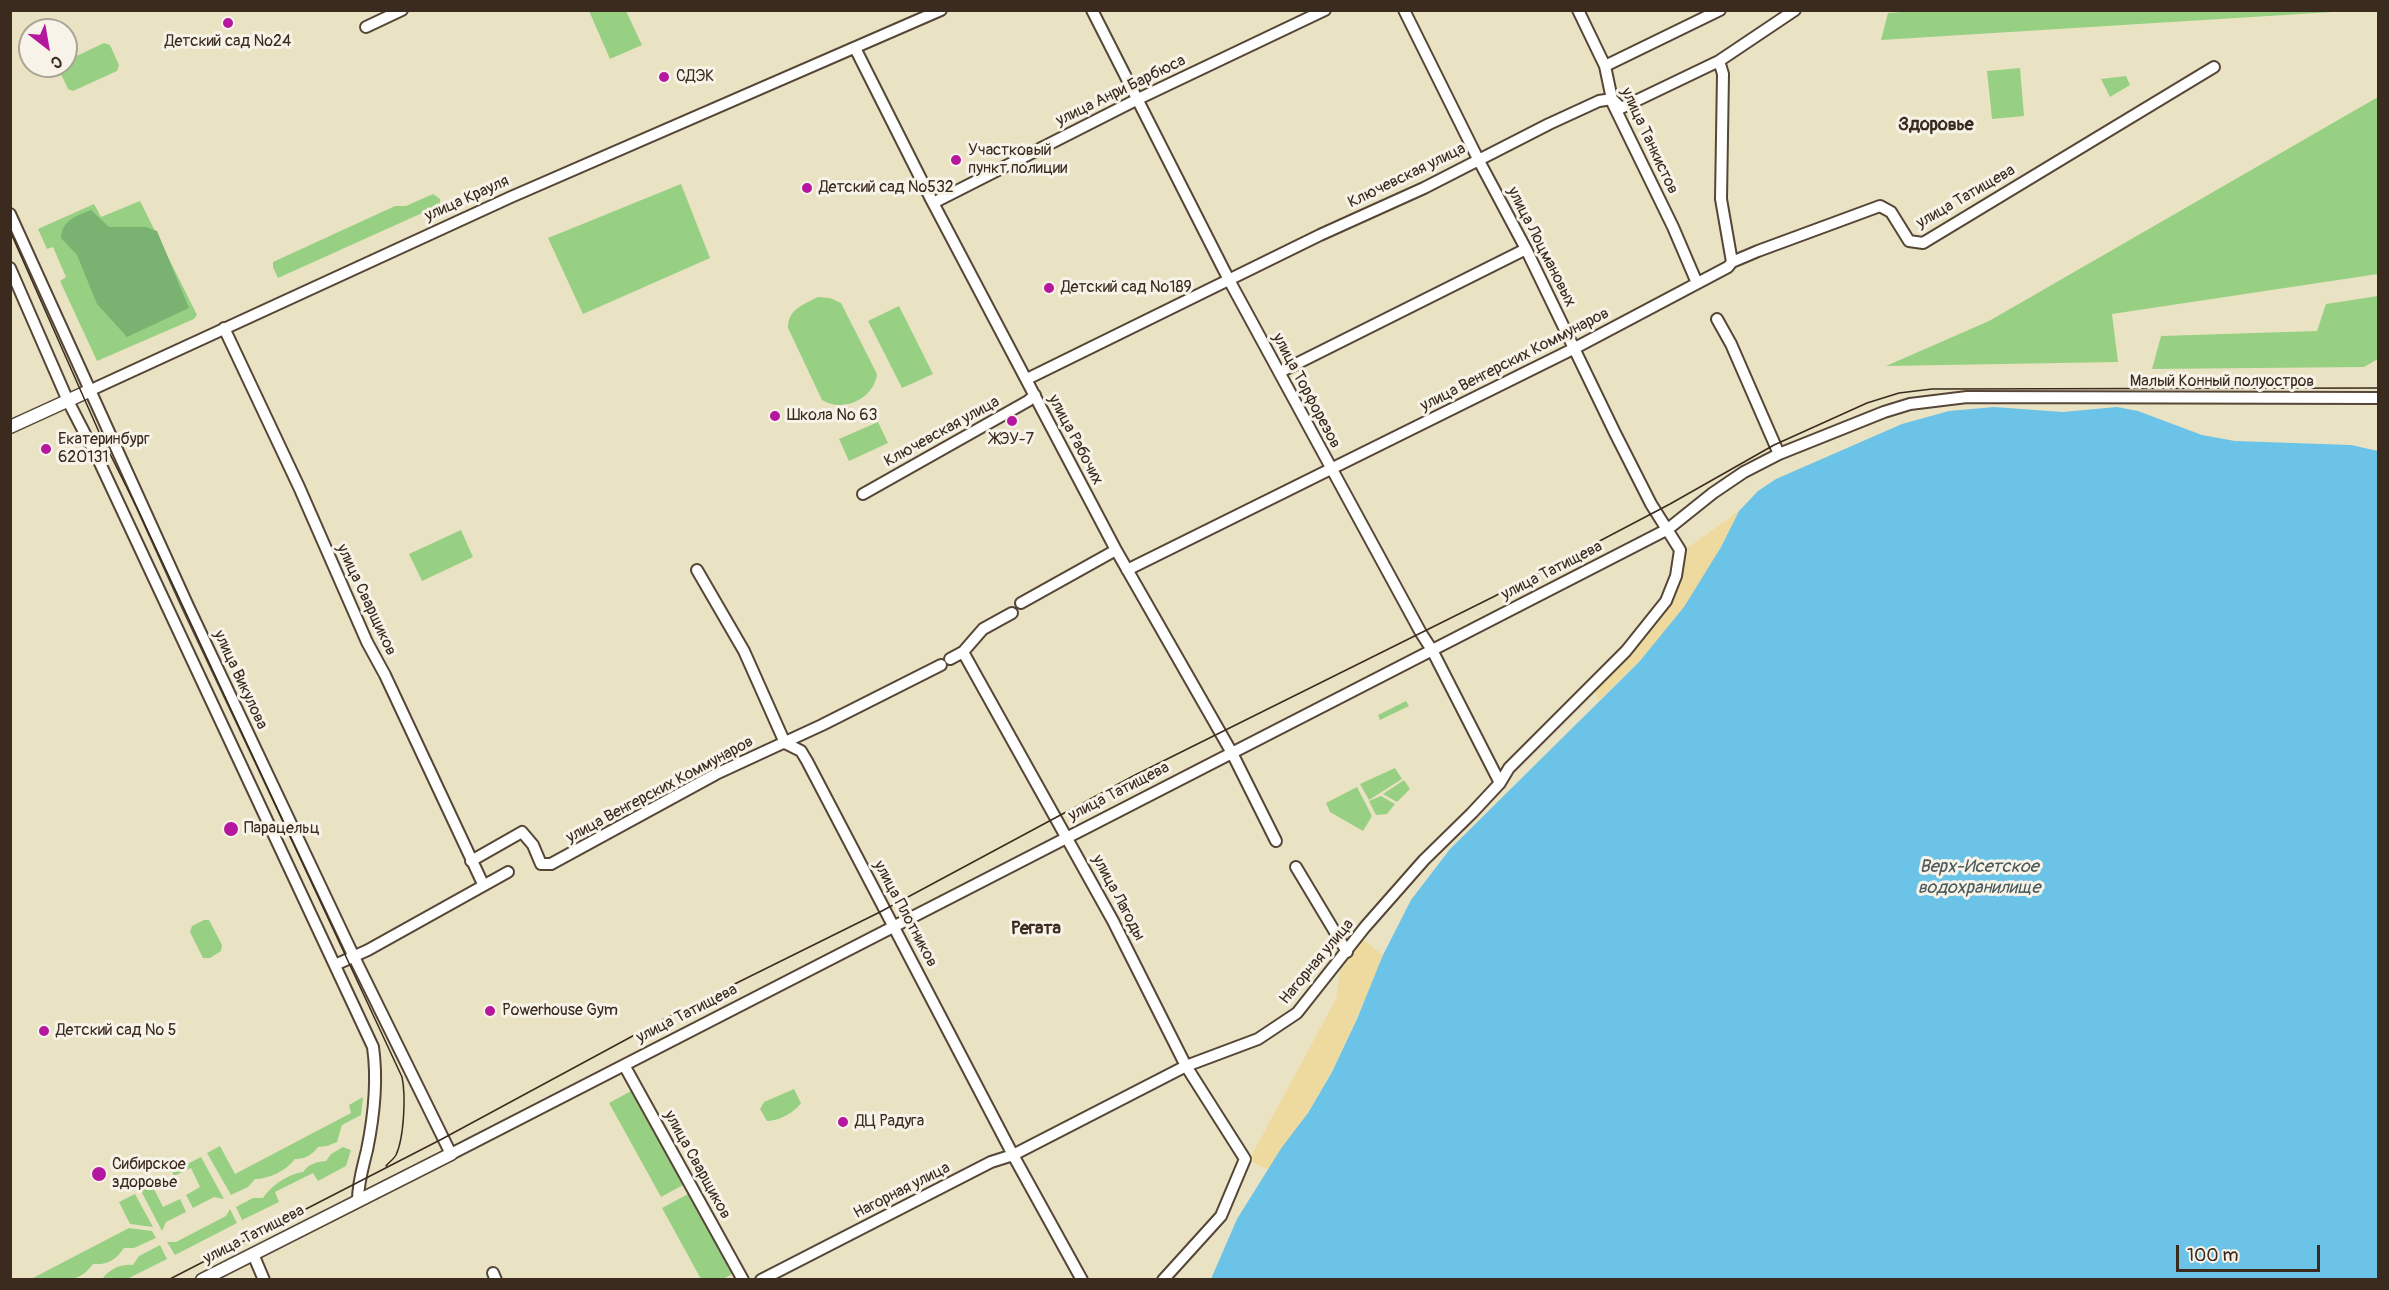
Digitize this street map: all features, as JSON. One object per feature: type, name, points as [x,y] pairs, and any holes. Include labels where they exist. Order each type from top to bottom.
[{"type":"main road","name":"улица Крауля","points":[[10,427],[91,390]]},
{"type":"main road","name":"улица Татищева","points":[[202,1280],[451,1154]]},
{"type":"street","points":[[366,27],[402,10]]},
{"type":"street","name":"улица Крауля","points":[[91,390],[511,197],[941,10]]},
{"type":"street","name":"улица Торфорезов","points":[[1092,10],[1229,280],[1432,650],[1500,783]]},
{"type":"street","name":"улица Анри Барбюса","points":[[933,203],[1138,99],[1325,10]]},
{"type":"street","name":"улица Лоцмановых","points":[[1404,10],[1478,159],[1526,249],[1646,494],[1668,529]]},
{"type":"street","name":"улица Танкистов","points":[[1578,10],[1605,66],[1607,85],[1613,104],[1673,227],[1697,283]]},
{"type":"street","points":[[1605,66],[1719,10]]},
{"type":"street","name":"Ключевская улица","points":[[1027,379],[1328,230],[1424,188],[1478,159],[1599,101],[1612,99],[1621,108],[1719,61],[1795,10]]},
{"type":"street","name":"улица Рабочих","points":[[855,48],[933,203],[1116,550],[1232,753],[1276,841]]},
{"type":"street","points":[[1719,61],[1723,74],[1721,199],[1732,262]]},
{"type":"street","name":"улица Татищева","points":[[1732,262],[1758,250],[1880,206],[1891,212],[1910,241],[1923,243],[2214,67]]},
{"type":"street","name":"улица Викулова","points":[[10,214],[188,606],[354,957],[451,1154]]},
{"type":"street","points":[[1280,372],[1526,249]]},
{"type":"street","name":"улица Венгерских Коммунаров","points":[[1127,570],[1575,348],[1728,267],[1732,262]]},
{"type":"street","name":"улица Викулова","points":[[10,268],[68,400],[104,471],[373,1047],[376,1086],[372,1122],[358,1183],[358,1200]]},
{"type":"street","points":[[1717,319],[1731,344],[1779,454]]},
{"type":"street","name":"улица Сварщиков","points":[[224,327],[299,487],[367,642],[385,675],[483,884]]},
{"type":"street","name":"Ключевская улица","points":[[863,494],[1035,395]]},
{"type":"street","name":"улица Татищева","points":[[451,1154],[1668,529],[1713,493],[1744,472],[1779,454],[1910,404],[1967,397],[2065,397]]},
{"type":"street","name":"Малый Конный полуостров","points":[[2065,397],[2379,398]]},
{"type":"street","name":"Нагорная улица","points":[[762,1280],[991,1162],[1013,1155],[1186,1066],[1258,1039],[1298,1013],[1365,927],[1424,860],[1500,783],[1509,768],[1626,651],[1666,601],[1676,576],[1680,550],[1668,529]]},
{"type":"street","points":[[1021,603],[1116,550]]},
{"type":"street","name":"улица Плотников","points":[[697,570],[744,651],[785,743],[801,751],[895,926],[1013,1155],[1082,1280]]},
{"type":"street","name":"улица Венгерских Коммунаров","points":[[471,861],[522,832],[533,845],[542,864],[551,864],[716,774],[785,743],[945,662],[963,652],[983,629],[1012,613]]},
{"type":"street","name":"улица Лагоды","points":[[963,652],[1068,837],[1132,956],[1186,1066],[1245,1159],[1221,1216],[1163,1280]]},
{"type":"street","points":[[1296,867],[1347,952]]},
{"type":"street","points":[[335,965],[354,957],[508,872]]},
{"type":"street","name":"улица Сварщиков","points":[[624,1065],[743,1280]]},
{"type":"street","points":[[253,1254],[264,1280]]},
{"type":"green space","points":[[1928,10],[2349,11],[1881,40],[1888,13]]},
{"type":"green space","points":[[589,11],[626,11],[642,45],[610,59]]},
{"type":"green space","points":[[104,43],[110,45],[119,65],[117,71],[73,91],[68,89],[63,78],[78,78],[78,55]]},
{"type":"green space","points":[[2020,68],[2024,116],[1992,119],[1987,71]]},
{"type":"green space","points":[[2126,76],[2130,85],[2110,97],[2101,79]]},
{"type":"green space","points":[[2378,97],[2378,274],[2112,314],[2118,362],[1886,366],[1989,321]]},
{"type":"green space","points":[[681,184],[710,258],[583,314],[548,238]]},
{"type":"green space","points":[[433,194],[440,199],[440,205],[278,278],[273,262],[395,206],[406,206]]},
{"type":"green space","points":[[140,201],[197,315],[194,319],[97,361],[60,281],[66,277],[53,247],[47,249],[38,229],[94,204],[101,217]]},
{"type":"green space","points":[[91,210],[109,227],[146,227],[157,231],[189,308],[127,337],[97,304],[77,255],[61,238],[67,223]]},
{"type":"green space","points":[[2378,296],[2378,359],[2364,367],[2152,369],[2161,336],[2317,331],[2326,304]]},
{"type":"green space","points":[[818,297],[830,298],[841,303],[877,374],[875,383],[864,397],[848,404],[830,404],[822,400],[788,328],[794,312]]},
{"type":"green space","points":[[899,306],[933,374],[902,388],[868,321]]},
{"type":"green space","points":[[878,422],[888,443],[849,461],[839,439]]},
{"type":"green space","points":[[461,530],[473,557],[422,581],[409,554]]},
{"type":"green space","points":[[1406,701],[1409,706],[1380,720],[1378,715]]},
{"type":"green space","points":[[1395,768],[1402,779],[1369,800],[1360,784]]},
{"type":"green space","points":[[1404,780],[1410,789],[1397,802],[1383,794]]},
{"type":"green space","points":[[1357,787],[1372,816],[1363,831],[1330,812],[1326,803]]},
{"type":"green space","points":[[1381,796],[1395,804],[1387,814],[1376,815],[1369,801]]},
{"type":"green space","points":[[209,920],[222,945],[221,951],[210,958],[203,958],[190,932],[192,926]]},
{"type":"green space","points":[[794,1089],[801,1103],[791,1113],[767,1121],[760,1109],[764,1102]]},
{"type":"green space","points":[[631,1091],[683,1185],[661,1197],[609,1103]]},
{"type":"green space","points":[[363,1097],[361,1115],[342,1125],[337,1142],[318,1147],[308,1156],[295,1159],[277,1174],[255,1179],[248,1187],[231,1195],[207,1153],[220,1146],[235,1174],[351,1113],[349,1105]]},
{"type":"green space","points":[[343,1147],[351,1150],[346,1166],[318,1181],[313,1173],[275,1192],[279,1202],[242,1220],[236,1207],[253,1198],[263,1198],[280,1181],[303,1172],[313,1164],[326,1161],[331,1154]]},
{"type":"green space","points":[[201,1157],[224,1199],[214,1197],[193,1208],[186,1195],[200,1187],[191,1168],[174,1176],[172,1172]]},
{"type":"green space","points":[[163,1177],[165,1181],[153,1187],[163,1207],[180,1199],[186,1212],[166,1222],[162,1231],[140,1189]]},
{"type":"green space","points":[[135,1194],[153,1227],[130,1224],[119,1202]]},
{"type":"green space","points":[[688,1194],[732,1274],[723,1279],[701,1279],[662,1208]]},
{"type":"green space","points":[[230,1209],[237,1223],[175,1255],[167,1242],[176,1242],[226,1216]]},
{"type":"green space","points":[[129,1228],[152,1231],[156,1238],[134,1248],[124,1248],[111,1261],[93,1264],[87,1271],[73,1279],[31,1279]]},
{"type":"green space","points":[[160,1245],[167,1259],[127,1279],[102,1279],[116,1268],[133,1265],[139,1256]]},
{"type":"sand","points":[[1739,511],[1705,575],[1685,606],[1655,643],[1598,701],[1594,687],[1635,650],[1673,598],[1686,549]]},
{"type":"sand","points":[[1361,938],[1383,955],[1375,975],[1331,1072],[1300,1124],[1268,1170],[1249,1160],[1336,999],[1340,972]]},
{"type":"water","name":"Верх-Исетское водохранилище","points":[[1994,407],[2063,412],[2117,407],[2138,411],[2202,435],[2235,441],[2351,445],[2378,451],[2378,1279],[1211,1279],[1237,1219],[1282,1147],[1308,1113],[1332,1072],[1383,955],[1411,900],[1450,849],[1639,662],[1684,607],[1721,547],[1739,511],[1758,491],[1776,479],[1902,424],[1949,411]]},
{"type":"tram line","points":[[10,231],[99,432],[139,512],[402,1077],[404,1106],[401,1138],[396,1155],[386,1166]]},
{"type":"tram line","points":[[168,1280],[442,1139],[666,1018],[880,912],[1135,775],[1493,597],[1670,504],[1774,445],[1867,403],[1899,393],[1932,389],[2378,388]]},
{"type":"place","name":"Детский сад №24","points":[[228,23]]},
{"type":"place","name":"СДЭК","points":[[664,77]]},
{"type":"place","name":"Участковый пункт полиции","points":[[956,160]]},
{"type":"place","name":"Детский сад №532","points":[[807,188]]},
{"type":"place","name":"Детский сад №189","points":[[1049,288]]},
{"type":"place","name":"Школа № 63","points":[[775,416]]},
{"type":"place","name":"ЖЭУ-7","points":[[1012,421]]},
{"type":"place","name":"Екатеринбург 620131","points":[[46,449]]},
{"type":"place","name":"Парацельц","points":[[231,829]]},
{"type":"place","name":"Powerhouse Gym","points":[[490,1011]]},
{"type":"place","name":"Детский сад № 5","points":[[44,1031]]},
{"type":"place","name":"ДЦ Радуга","points":[[843,1122]]},
{"type":"place","name":"Сибирское здоровье","points":[[99,1174]]},
{"type":"district","name":"Здоровье","points":[[1936,125]]},
{"type":"district","name":"Регата","points":[[1036,929]]}]
